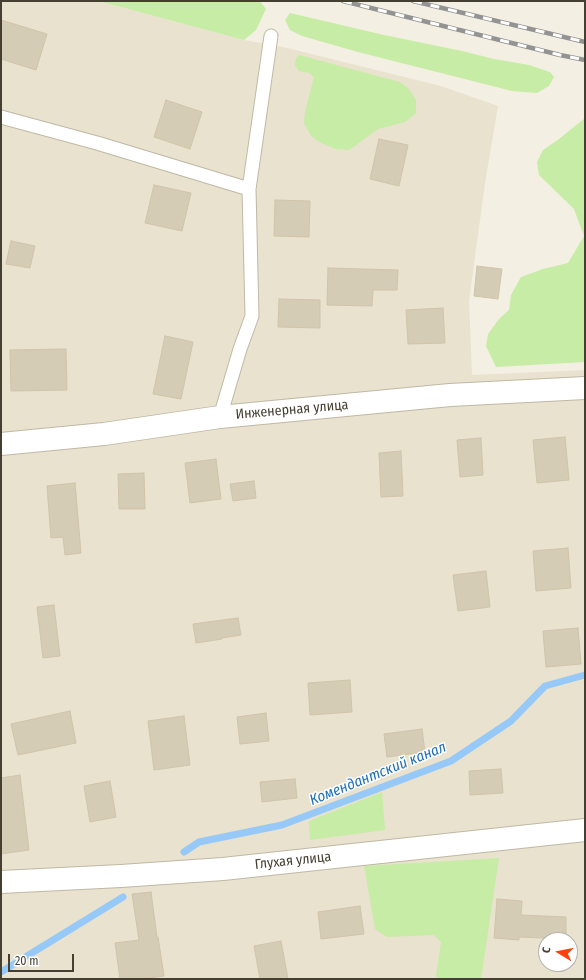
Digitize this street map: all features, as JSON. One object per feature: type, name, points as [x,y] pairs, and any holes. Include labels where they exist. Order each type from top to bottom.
[{"type":"street","name":"Инженерная улица","points":[[1,444],[104,434],[220,417],[450,395],[585,388]]},
{"type":"street","name":"Глухая улица","points":[[1,882],[224,869],[585,830]]},
{"type":"lane","points":[[220,417],[240,349],[252,316],[249,190],[271,36]]},
{"type":"lane","points":[[1,117],[97,143],[249,190]]},
{"type":"shaded area","points":[[1,1],[98,1],[244,40],[283,47],[441,86],[498,106],[485,183],[469,301],[472,375],[585,370],[585,979],[1,979]]},
{"type":"green space","points":[[98,1],[260,1],[266,9],[256,30],[244,40]]},
{"type":"green space","points":[[290,13],[494,59],[529,65],[550,72],[554,77],[549,86],[537,93],[512,91],[358,52],[302,36],[290,30],[285,20]]},
{"type":"green space","points":[[299,55],[400,82],[409,89],[416,100],[416,113],[405,122],[378,129],[349,150],[336,149],[321,143],[311,136],[304,123],[305,112],[314,77],[309,73],[299,71],[295,65],[296,58]]},
{"type":"green space","points":[[585,118],[585,362],[496,367],[486,346],[488,334],[499,319],[509,310],[511,295],[521,277],[543,269],[568,263],[584,236],[574,209],[539,175],[537,162],[543,150]]},
{"type":"green space","points":[[382,792],[385,830],[310,840],[309,821]]},
{"type":"green space","points":[[499,858],[481,979],[439,979],[436,976],[441,942],[434,935],[387,937],[375,929],[364,866]]},
{"type":"building","points":[[1,20],[47,34],[36,70],[1,59]]},
{"type":"building","points":[[166,100],[202,112],[190,149],[154,137]]},
{"type":"building","points":[[379,139],[408,145],[399,186],[370,179]]},
{"type":"building","points":[[154,185],[191,193],[182,231],[145,223]]},
{"type":"building","points":[[275,200],[310,201],[309,237],[274,236]]},
{"type":"building","points":[[11,241],[35,246],[30,268],[6,264]]},
{"type":"building","points":[[477,266],[502,269],[498,299],[474,296]]},
{"type":"building","points":[[328,268],[398,270],[397,290],[373,290],[372,306],[327,305]]},
{"type":"building","points":[[279,299],[320,300],[320,328],[278,327]]},
{"type":"building","points":[[443,308],[445,343],[408,344],[406,310]]},
{"type":"building","points":[[165,336],[193,342],[181,399],[153,394]]},
{"type":"building","points":[[66,349],[67,390],[11,391],[10,350]]},
{"type":"building","points":[[565,437],[569,480],[537,483],[533,440]]},
{"type":"building","points":[[481,438],[483,475],[460,477],[457,440]]},
{"type":"building","points":[[401,451],[403,496],[381,497],[379,453]]},
{"type":"building","points":[[216,459],[221,499],[190,503],[185,463]]},
{"type":"building","points":[[144,473],[145,509],[119,509],[118,474]]},
{"type":"building","points":[[254,481],[256,498],[233,501],[230,484]]},
{"type":"building","points":[[75,483],[81,553],[65,555],[63,537],[51,538],[47,486]]},
{"type":"building","points":[[568,548],[571,588],[536,591],[533,551]]},
{"type":"building","points":[[486,571],[490,607],[458,611],[453,575]]},
{"type":"building","points":[[54,605],[60,656],[43,658],[37,607]]},
{"type":"building","points":[[238,618],[241,635],[196,643],[193,624]]},
{"type":"building","points":[[578,628],[581,664],[546,667],[543,631]]},
{"type":"building","points":[[350,680],[352,712],[310,715],[308,683]]},
{"type":"building","points":[[70,711],[76,743],[18,755],[11,724]]},
{"type":"building","points":[[266,713],[269,741],[240,744],[237,717]]},
{"type":"building","points":[[184,716],[190,765],[154,770],[148,721]]},
{"type":"building","points":[[422,729],[425,752],[387,757],[384,734]]},
{"type":"building","points":[[501,769],[503,793],[470,795],[469,771]]},
{"type":"building","points":[[20,775],[29,850],[1,854],[1,778]]},
{"type":"building","points":[[295,779],[297,798],[262,802],[260,782]]},
{"type":"building","points":[[110,781],[116,817],[90,822],[84,786]]},
{"type":"building","points":[[151,892],[164,976],[139,979],[120,979],[115,943],[139,940],[132,894]]},
{"type":"building","points":[[497,899],[522,901],[521,915],[566,917],[566,932],[538,932],[538,938],[519,937],[519,940],[494,938]]},
{"type":"building","points":[[360,906],[364,934],[321,939],[318,912]]},
{"type":"building","points":[[281,941],[288,979],[260,979],[254,946]]},
{"type":"waterway","name":"Комендантский канал","points":[[184,852],[199,842],[282,825],[451,761],[511,721],[545,686],[585,675]]},
{"type":"waterway","name":"Комендантский канал","points":[[1,972],[123,897]]},
{"type":"railway","points":[[343,1],[585,60]]},
{"type":"railway","points":[[413,1],[585,42]]}]
